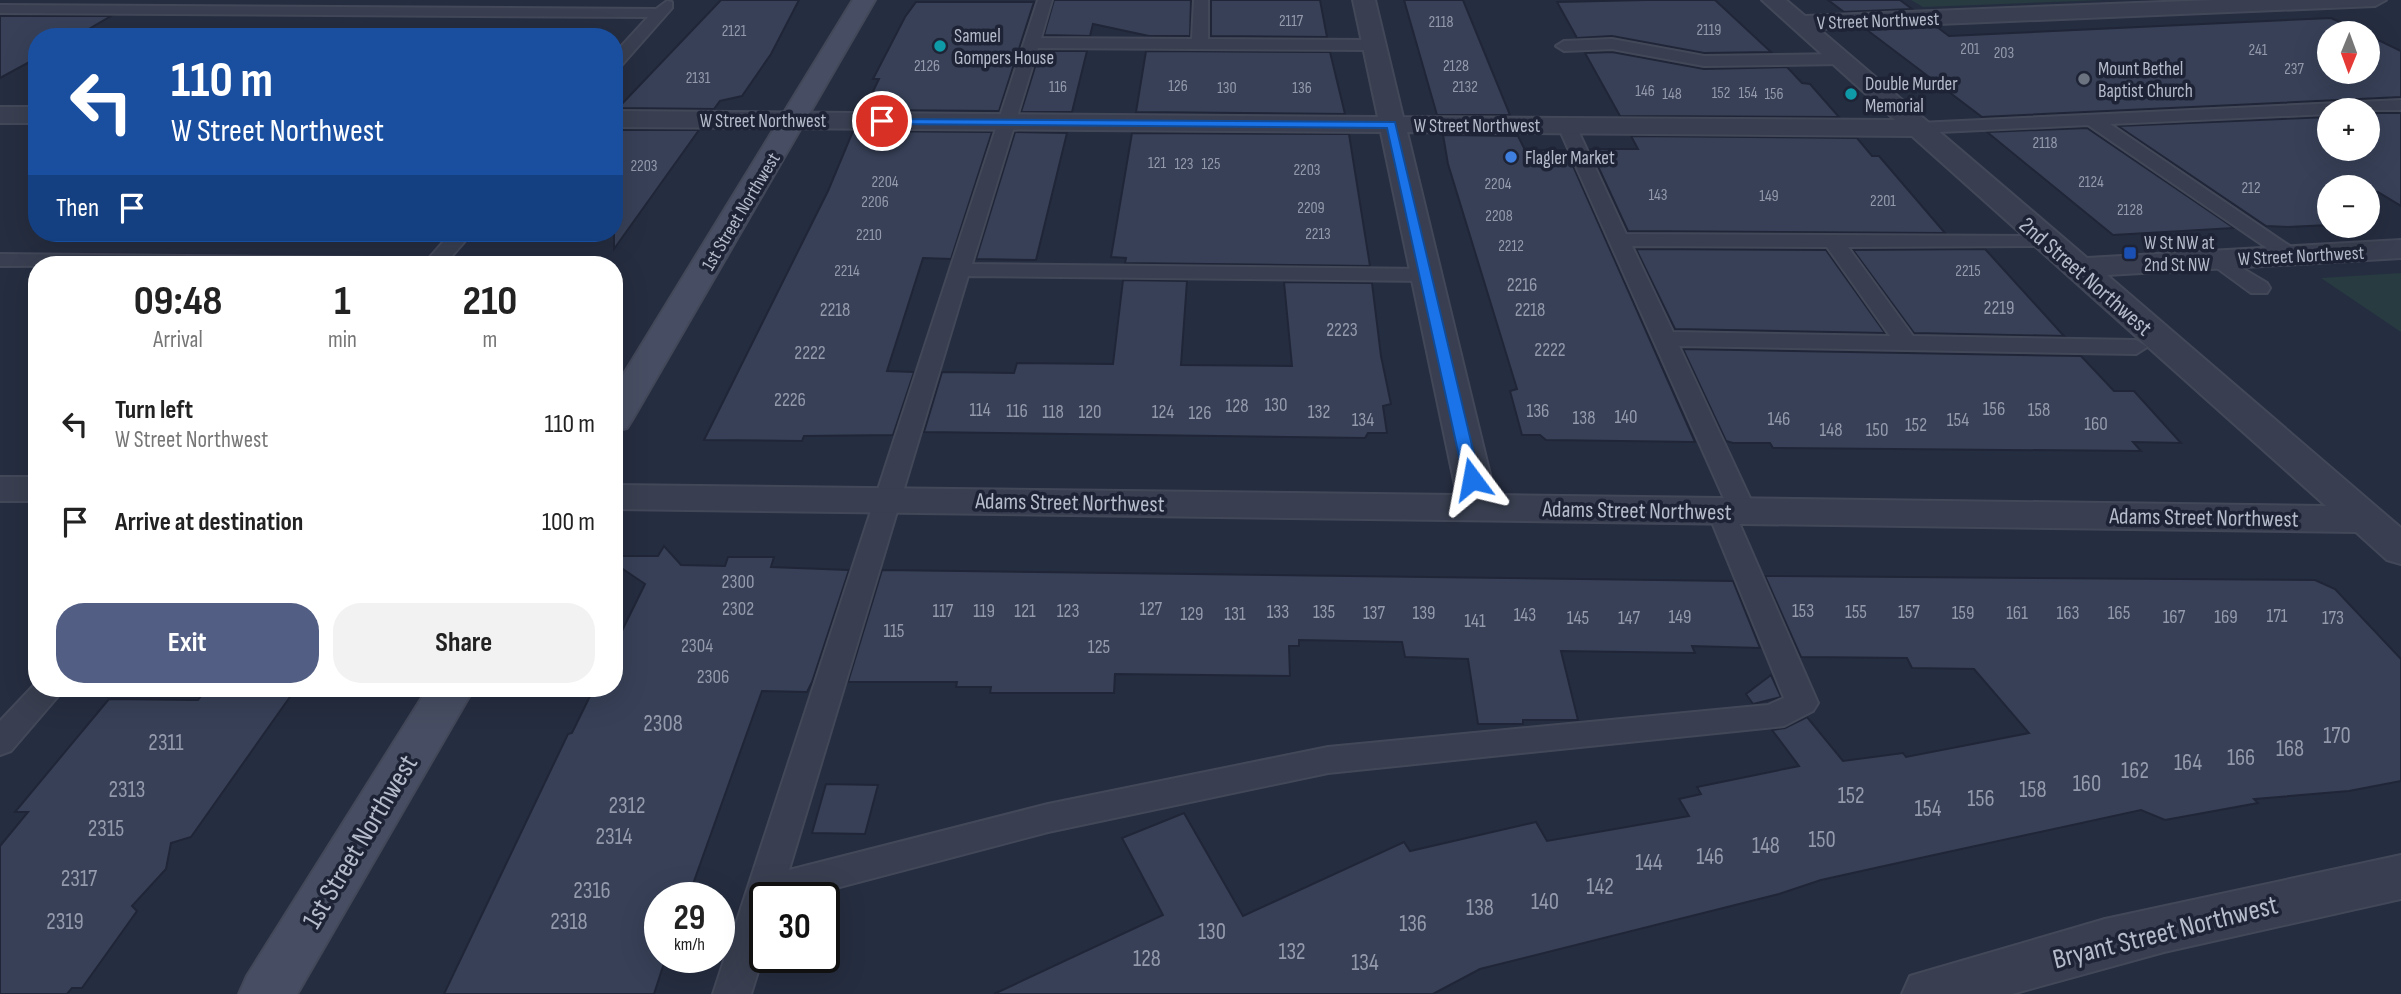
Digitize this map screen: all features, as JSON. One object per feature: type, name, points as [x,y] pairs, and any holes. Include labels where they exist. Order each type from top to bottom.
[{"type":"street","name":"1st Street Northwest","points":[[623,405],[864,0]]},
{"type":"street","points":[[1364,0],[1479,508]]},
{"type":"street","name":"2nd Street Northwest","points":[[1773,0],[2401,550]]},
{"type":"street","name":"V Street Northwest","points":[[1799,23],[2375,0]]},
{"type":"street","points":[[0,115],[28,115]]},
{"type":"street","name":"W Street Northwest","points":[[623,119],[1919,128]]},
{"type":"street","name":"W Street Northwest","points":[[2076,268],[2401,249]]},
{"type":"street","points":[[0,489],[28,489]]},
{"type":"street","name":"Adams Street Northwest","points":[[623,497],[2365,519]]},
{"type":"street","name":"1st Street Northwest","points":[[267,994],[445,697]]},
{"type":"street","name":"Bryant Street Northwest","points":[[1930,994],[2060,956],[2213,917],[2401,877]]},
{"type":"lane","points":[[623,54],[672,0]]},
{"type":"lane","points":[[768,882],[1045,0]]},
{"type":"lane","points":[[1200,44],[1201,0]]},
{"type":"lane","points":[[0,9],[660,13]]},
{"type":"lane","points":[[1031,43],[1373,45]]},
{"type":"lane","points":[[1564,46],[1612,44],[1704,61],[1841,59]]},
{"type":"lane","points":[[1919,128],[2401,105]]},
{"type":"lane","points":[[2092,120],[2290,255]]},
{"type":"lane","points":[[800,882],[1048,818],[1328,760],[1773,717],[1802,703],[1732,511],[1665,339],[1567,126]]},
{"type":"lane","points":[[1619,240],[2047,242]]},
{"type":"lane","points":[[441,256],[454,242]]},
{"type":"lane","points":[[1834,242],[1906,343]]},
{"type":"lane","points":[[2217,259],[2259,288]]},
{"type":"lane","points":[[0,260],[28,260]]},
{"type":"lane","points":[[960,270],[1426,275]]},
{"type":"lane","points":[[1665,339],[2136,347]]},
{"type":"lane","points":[[0,742],[42,697]]},
{"type":"lane","points":[[732,994],[749,941]]},
{"type":"shaded area","points":[[1911,0],[2105,0],[1923,7]]},
{"type":"shaded area","points":[[2401,273],[2401,332],[2321,278]]},
{"type":"building","points":[[721,0],[799,0],[771,54],[742,96],[720,101],[714,109],[623,108],[623,103]]},
{"type":"building","points":[[1054,0],[1191,0],[1190,36],[1149,36],[1093,24],[1090,36],[1044,35]]},
{"type":"building","points":[[1211,0],[1320,0],[1327,37],[1211,36]]},
{"type":"building","points":[[1404,0],[1463,0],[1510,115],[1437,115]]},
{"type":"building","points":[[1715,0],[1771,52],[1704,53],[1612,36],[1577,38],[1557,2]]},
{"type":"building","points":[[1828,0],[1900,0],[1912,9],[1844,12]]},
{"type":"building","points":[[916,2],[1034,2],[999,111],[864,110],[879,79],[873,79],[905,17]]},
{"type":"building","points":[[0,16],[111,16],[90,28],[28,28],[28,63],[0,78]]},
{"type":"building","points":[[2331,18],[2338,21],[2317,21],[2317,84],[2380,84],[2380,41],[2401,51],[2401,97],[2317,98],[2317,101],[1982,117],[1867,30],[1937,27],[1949,36]]},
{"type":"building","points":[[1040,51],[1087,51],[1072,112],[1021,112]]},
{"type":"building","points":[[1146,51],[1330,52],[1345,114],[1136,112]]},
{"type":"building","points":[[1612,52],[1704,69],[1787,67],[1802,83],[1810,84],[1839,117],[1620,116],[1585,53]]},
{"type":"building","points":[[2380,113],[2401,113],[2401,206],[2380,193],[2380,175],[2317,175],[2317,226],[2266,226],[2118,126],[2317,118],[2317,161],[2380,161]]},
{"type":"building","points":[[2087,128],[2234,228],[2113,235],[1987,132]]},
{"type":"building","points":[[623,130],[699,130],[623,236]]},
{"type":"building","points":[[853,131],[992,132],[951,259],[923,258],[887,371],[914,372],[893,435],[804,436],[802,441],[704,440],[828,191]]},
{"type":"building","points":[[1015,132],[1067,133],[1036,260],[976,259]]},
{"type":"building","points":[[1132,133],[1349,134],[1370,266],[1125,263],[1126,258],[1111,257]]},
{"type":"building","points":[[1443,135],[1518,136],[1525,150],[1566,150],[1695,442],[1546,440],[1540,435],[1522,435],[1510,391],[1517,389],[1448,164]]},
{"type":"building","points":[[1631,136],[1857,138],[1872,156],[1879,156],[1945,233],[1628,231],[1590,149],[1638,149]]},
{"type":"building","points":[[1636,249],[1826,250],[1885,333],[1675,329]]},
{"type":"building","points":[[1985,249],[2064,336],[1914,333],[1853,250]]},
{"type":"building","points":[[1123,280],[1187,281],[1181,365],[1292,366],[1284,282],[1372,283],[1381,356],[1391,404],[1383,406],[1387,433],[1368,433],[1365,438],[924,432],[942,372],[1014,373],[1017,363],[1113,364]]},
{"type":"building","points":[[1683,349],[2081,356],[2114,391],[2134,391],[2181,443],[2133,442],[2141,451],[1773,448],[1770,443],[1733,443],[1726,441]]},
{"type":"building","points":[[664,546],[681,565],[725,566],[728,557],[774,557],[771,567],[849,570],[807,692],[762,691],[694,882],[644,882],[644,973],[661,973],[654,994],[444,994],[568,734],[572,733],[590,697],[623,697],[623,629],[645,584],[623,569],[623,556],[658,556]]},
{"type":"building","points":[[882,570],[1733,581],[1760,648],[1692,646],[1695,653],[1561,651],[1578,720],[1523,720],[1523,724],[1478,724],[1468,659],[1405,657],[1402,642],[1299,640],[1299,646],[1289,646],[1290,676],[1115,674],[1114,693],[990,693],[991,687],[956,687],[957,682],[848,682]]},
{"type":"building","points":[[1765,576],[2315,580],[2335,589],[2401,659],[2401,781],[2349,791],[2254,799],[2258,803],[2165,820],[2141,810],[1934,855],[1821,880],[1779,894],[1480,969],[1433,994],[994,994],[1163,915],[1122,838],[1184,813],[1243,916],[1404,842],[1410,851],[1536,822],[1547,841],[1689,816],[1679,799],[1701,794],[1697,787],[1799,766],[1772,730],[1785,728],[1807,717],[1843,761],[1903,753],[1906,757],[2029,733],[1974,669],[1912,668],[1907,658],[1801,657]]},
{"type":"building","points":[[1771,675],[1781,697],[1753,704],[1746,694]]},
{"type":"building","points":[[200,697],[290,697],[191,837],[171,843],[166,869],[132,906],[137,911],[82,988],[72,988],[67,994],[0,994],[0,846],[28,812],[15,812],[109,699],[198,700]]},
{"type":"building","points":[[826,784],[878,785],[865,834],[812,833]]},
{"type":"place","name":"Samuel Gompers House","points":[[940,46]]},
{"type":"place","name":"Mount Bethel Baptist Church","points":[[2084,79]]},
{"type":"place","name":"Double Murder Memorial","points":[[1851,94]]},
{"type":"place","name":"Flagler Market","points":[[1511,157]]},
{"type":"place","name":"W St NW at 2nd St NW","points":[[2130,253]]},
{"type":"route","points":[[882,121],[1392,125],[1472,479]]}]
